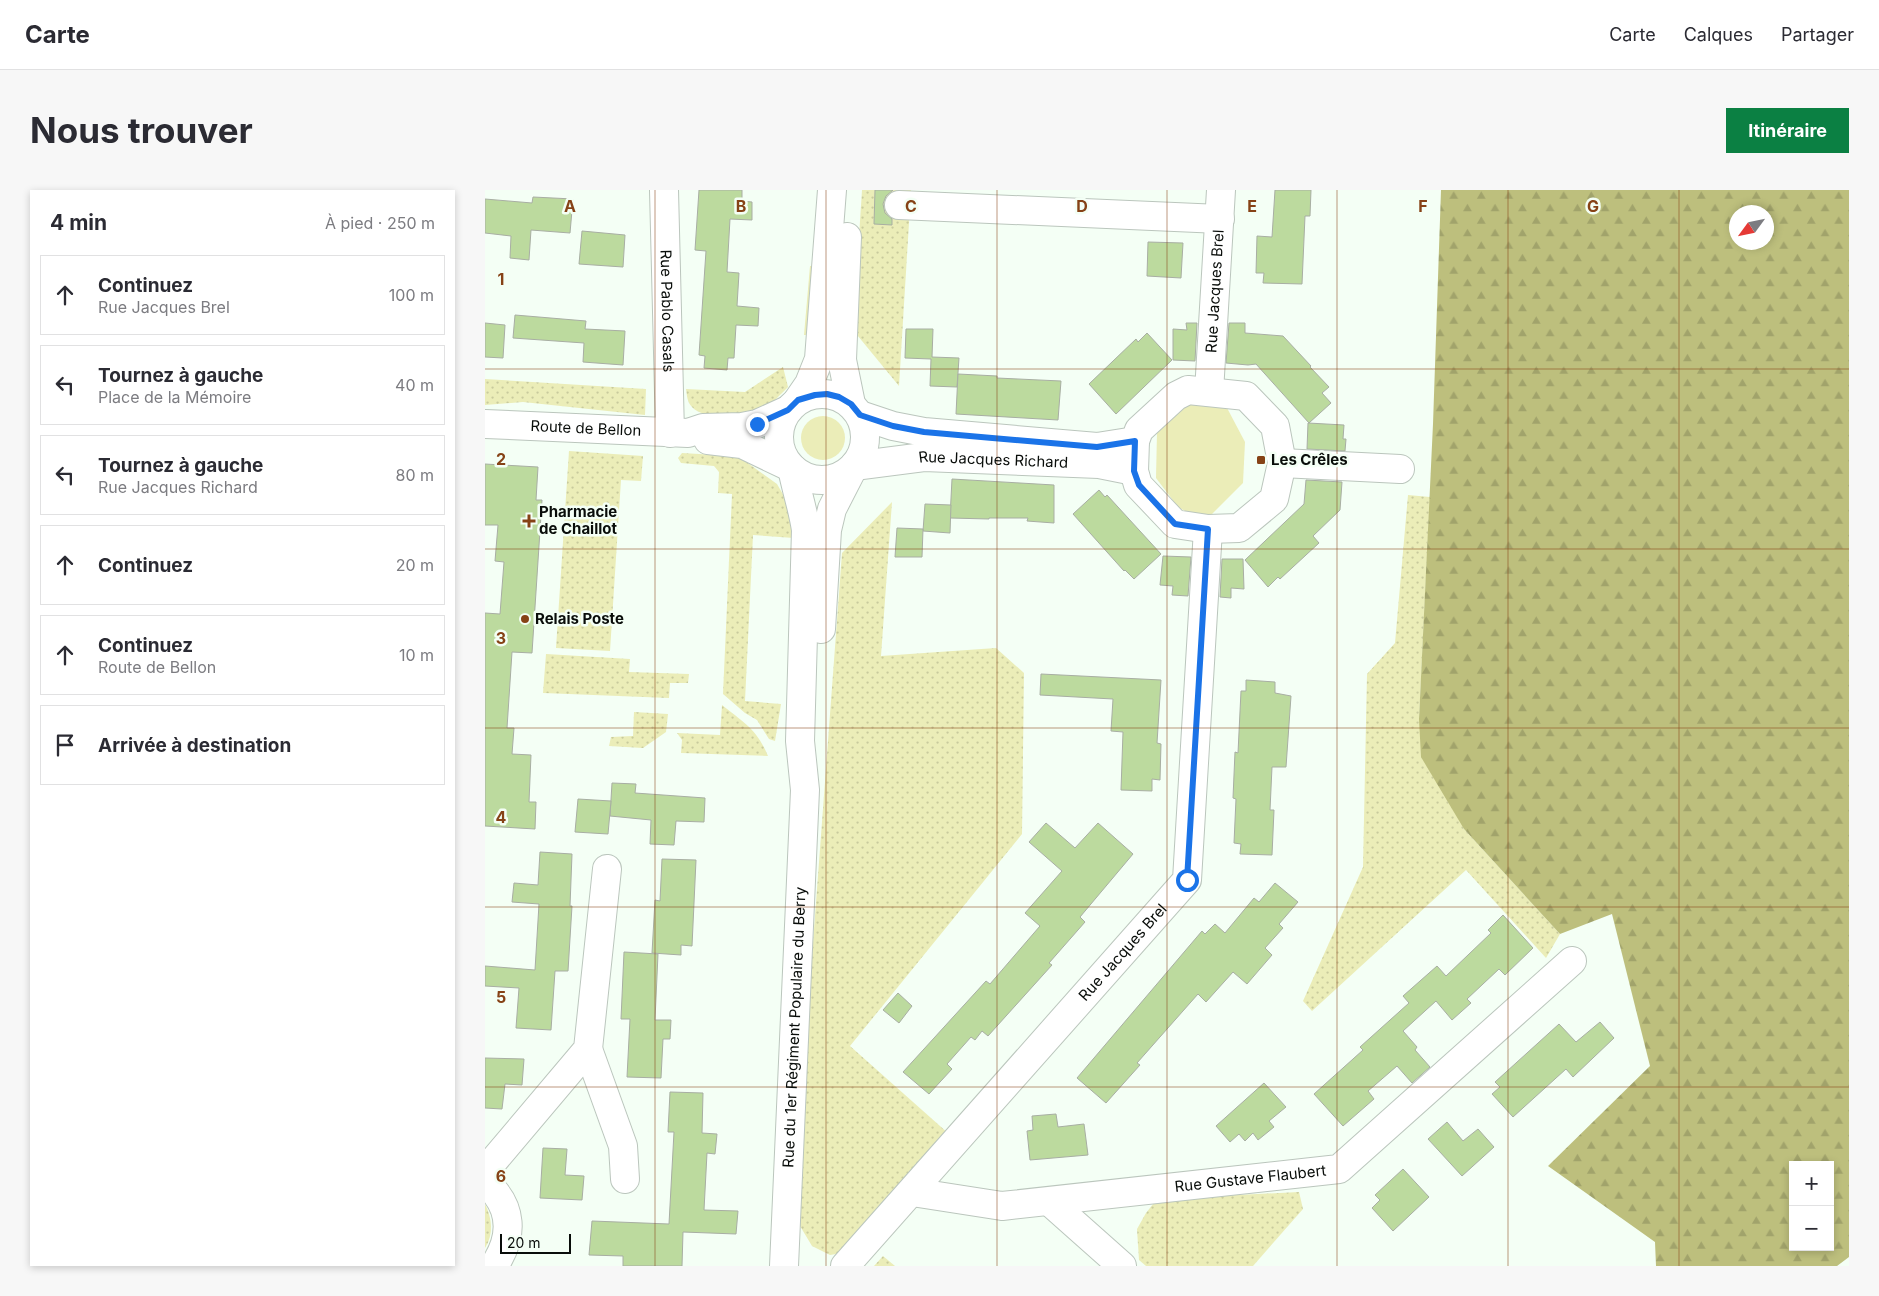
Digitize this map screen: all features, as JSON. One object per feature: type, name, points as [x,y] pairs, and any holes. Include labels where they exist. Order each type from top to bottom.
[{"type":"street","name":"Rue Pablo Casals","points":[[664,190],[670,403],[679,433]]},
{"type":"street","points":[[832,190],[819,359],[809,384],[793,405],[780,427],[779,446],[784,458],[792,468],[803,476],[816,480],[830,479],[843,475],[854,466],[862,455],[865,442],[865,428],[855,410],[842,360],[849,190]]},
{"type":"street","name":"Rue Jacques Brel","points":[[1209,392],[1221,190]]},
{"type":"street","points":[[899,205],[1220,219]]},
{"type":"street","points":[[1188,390],[1209,392],[1246,396],[1275,426],[1282,463],[1274,499],[1239,528],[1208,529],[1175,524],[1139,485],[1134,471],[1135,441],[1139,430],[1176,396],[1188,390]]},
{"type":"street","points":[[793,405],[815,395],[827,394],[839,397],[855,410]]},
{"type":"street","name":"Route de Bellon","points":[[679,433],[703,428],[742,427],[757,424],[793,405]]},
{"type":"street","name":"Rue Jacques Richard","points":[[855,410],[893,426],[924,432],[1097,447],[1135,441]]},
{"type":"street","name":"Route de Bellon","points":[[485,424],[679,433],[702,440],[742,444],[792,468]]},
{"type":"street","name":"Rue Jacques Richard","points":[[854,466],[924,457],[1099,464],[1134,471]]},
{"type":"street","points":[[1282,463],[1400,470]]},
{"type":"street","name":"Rue du 1er Régiment Populaire du Berry","points":[[805,790],[815,740],[827,530],[832,509],[854,466]]},
{"type":"street","name":"Rue du 1er Régiment Populaire du Berry","points":[[784,1266],[805,790],[800,741],[806,530],[803,509],[796,490],[792,468]]},
{"type":"street","name":"Rue Jacques Brel","points":[[845,1266],[1187,880],[1208,529]]},
{"type":"street","points":[[607,869],[587,1049],[623,1146],[625,1179]]},
{"type":"street","name":"Rue Gustave Flaubert","points":[[912,1192],[1002,1206],[1339,1169],[1572,961]]},
{"type":"street","points":[[485,1171],[587,1049]]},
{"type":"street","points":[[485,1182],[495,1190],[505,1208],[508,1228],[504,1248],[494,1266]]},
{"type":"street","points":[[1050,1202],[1122,1266]]},
{"type":"green space","points":[[862,190],[911,190],[899,386],[853,330]]},
{"type":"green space","points":[[1441,190],[1849,190],[1849,1257],[1837,1266],[1656,1266],[1655,1242],[1548,1166],[1650,1066],[1612,914],[1560,934],[1464,829],[1421,757],[1419,719],[1433,424]]},
{"type":"green space","points":[[810,266],[820,266],[814,335],[804,335]]},
{"type":"green space","points":[[783,367],[788,387],[771,403],[757,410],[727,416],[716,416],[698,412],[688,401],[686,389],[745,392]]},
{"type":"green space","points":[[485,379],[646,389],[645,415],[523,402],[485,405]]},
{"type":"green space","points":[[1194,402],[1226,406],[1245,442],[1243,483],[1211,515],[1192,515],[1178,507],[1156,478],[1157,432],[1184,406]]},
{"type":"green space","points":[[823,416],[835,420],[841,426],[845,438],[841,450],[835,456],[823,460],[811,456],[805,450],[801,438],[805,426],[811,420]]},
{"type":"green space","points":[[569,451],[643,456],[641,481],[621,480],[610,651],[556,648]]},
{"type":"green space","points":[[682,453],[733,456],[745,461],[777,484],[788,503],[794,538],[753,535],[745,701],[781,704],[775,741],[769,739],[757,720],[745,713],[723,694],[732,494],[718,493],[719,472],[714,466],[681,463],[678,458]]},
{"type":"green space","points":[[1408,495],[1430,497],[1419,719],[1464,829],[1560,934],[1546,958],[1466,870],[1312,1011],[1303,1001],[1363,867],[1367,674],[1395,643]]},
{"type":"green space","points":[[892,502],[881,656],[996,648],[1024,673],[1022,834],[850,1046],[949,1134],[842,1253],[830,1255],[812,1246],[800,1226],[806,1037],[842,553]]},
{"type":"green space","points":[[546,654],[630,659],[629,672],[689,674],[688,683],[670,683],[669,698],[543,693]]},
{"type":"green space","points":[[722,705],[754,732],[768,756],[681,753],[682,740],[677,733],[720,735]]},
{"type":"green space","points":[[634,712],[668,714],[666,732],[643,748],[609,746],[611,737],[633,736]]},
{"type":"green space","points":[[1299,1192],[1303,1209],[1253,1266],[1146,1266],[1139,1260],[1137,1229],[1157,1199]]},
{"type":"green space","points":[[485,1204],[489,1215],[491,1232],[485,1248]]},
{"type":"green space","points":[[883,1256],[895,1266],[874,1266]]},
{"type":"building","points":[[699,190],[742,190],[742,201],[752,202],[752,220],[730,219],[727,272],[739,273],[737,306],[759,308],[758,326],[736,325],[734,358],[728,358],[727,370],[704,368],[705,356],[699,355],[706,251],[695,250]]},
{"type":"building","points":[[875,190],[893,190],[886,196],[883,204],[885,213],[892,219],[892,225],[874,224]]},
{"type":"building","points":[[1275,190],[1311,190],[1310,216],[1305,216],[1302,284],[1263,283],[1264,273],[1256,273],[1257,236],[1272,237]]},
{"type":"building","points":[[533,197],[573,199],[570,233],[531,230],[529,260],[510,258],[511,236],[485,233],[485,199],[532,203]]},
{"type":"building","points":[[582,231],[625,235],[623,267],[579,264]]},
{"type":"building","points":[[1148,242],[1183,243],[1181,278],[1147,276]]},
{"type":"building","points":[[515,315],[586,321],[585,329],[625,331],[623,365],[583,362],[584,343],[513,338]]},
{"type":"building","points":[[485,323],[505,325],[503,358],[485,357]]},
{"type":"building","points":[[1186,323],[1197,323],[1195,361],[1173,360],[1173,329],[1187,330]]},
{"type":"building","points":[[1229,323],[1245,323],[1245,333],[1283,336],[1329,387],[1322,393],[1331,403],[1309,423],[1256,364],[1226,363]]},
{"type":"building","points":[[906,329],[933,329],[932,357],[959,358],[957,387],[930,386],[931,359],[905,358]]},
{"type":"building","points":[[1147,333],[1172,360],[1116,414],[1089,384],[1136,339],[1138,342]]},
{"type":"building","points":[[958,374],[1061,381],[1058,420],[956,414]]},
{"type":"building","points":[[1308,423],[1344,425],[1343,439],[1346,439],[1345,451],[1307,449]]},
{"type":"building","points":[[485,464],[538,467],[536,500],[542,500],[532,653],[512,652],[507,728],[514,728],[512,754],[531,755],[529,802],[536,802],[535,829],[485,826],[485,613],[500,614],[504,562],[495,561],[498,525],[485,525]]},
{"type":"building","points":[[952,479],[1054,485],[1054,523],[1027,521],[1028,518],[950,518]]},
{"type":"building","points":[[1306,480],[1342,482],[1340,510],[1313,536],[1319,543],[1280,579],[1278,577],[1268,587],[1245,560],[1304,504]]},
{"type":"building","points":[[1099,490],[1105,497],[1107,495],[1161,554],[1134,579],[1124,571],[1073,514]]},
{"type":"building","points":[[925,504],[951,505],[950,533],[923,531]]},
{"type":"building","points":[[897,528],[923,529],[922,557],[895,557]]},
{"type":"building","points":[[1163,556],[1191,557],[1188,596],[1172,595],[1173,586],[1160,585]]},
{"type":"building","points":[[1222,559],[1243,559],[1244,589],[1231,588],[1231,598],[1220,597]]},
{"type":"building","points":[[1041,674],[1161,680],[1157,743],[1161,744],[1160,780],[1152,779],[1152,791],[1121,790],[1123,732],[1111,731],[1113,699],[1040,695]]},
{"type":"building","points":[[1246,680],[1275,682],[1275,693],[1291,696],[1286,767],[1272,767],[1270,810],[1274,810],[1272,855],[1240,854],[1241,844],[1234,843],[1236,799],[1233,798],[1235,752],[1238,753],[1241,691],[1246,691]]},
{"type":"building","points":[[612,783],[636,784],[635,793],[705,798],[704,822],[676,821],[674,845],[650,844],[651,820],[610,816]]},
{"type":"building","points":[[578,799],[611,801],[608,834],[575,832]]},
{"type":"building","points":[[1046,823],[1075,848],[1098,823],[1133,854],[1080,917],[1085,922],[1049,963],[1052,965],[988,1036],[982,1031],[975,1040],[971,1037],[947,1064],[952,1069],[929,1094],[903,1072],[986,981],[990,984],[1040,926],[1025,913],[1062,871],[1029,842]]},
{"type":"building","points":[[540,852],[572,854],[570,906],[572,906],[568,971],[555,971],[551,1030],[516,1028],[519,988],[485,986],[485,966],[535,970],[539,904],[512,902],[514,883],[538,885]]},
{"type":"building","points":[[662,859],[696,860],[692,946],[681,945],[681,955],[652,953],[655,900],[660,901]]},
{"type":"building","points":[[1275,883],[1298,902],[1279,924],[1283,928],[1265,948],[1272,955],[1247,984],[1233,972],[1206,1002],[1198,994],[1137,1063],[1140,1065],[1106,1103],[1077,1078],[1202,931],[1205,934],[1215,924],[1225,933],[1254,898],[1259,902]]},
{"type":"building","points":[[1503,915],[1533,948],[1505,975],[1499,969],[1467,999],[1471,1003],[1452,1020],[1436,1001],[1403,1031],[1417,1047],[1415,1050],[1430,1067],[1412,1083],[1397,1066],[1368,1091],[1374,1099],[1343,1126],[1314,1094],[1363,1050],[1360,1047],[1409,1003],[1403,996],[1437,966],[1446,976],[1491,933],[1488,930]]},
{"type":"building","points":[[624,952],[658,954],[655,1020],[671,1020],[670,1039],[663,1039],[661,1078],[627,1077],[630,1019],[621,1019]]},
{"type":"building","points":[[898,993],[912,1006],[899,1023],[883,1010]]},
{"type":"building","points":[[1600,1022],[1614,1038],[1573,1077],[1566,1069],[1513,1117],[1492,1094],[1500,1087],[1495,1082],[1559,1024],[1576,1042]]},
{"type":"building","points":[[485,1058],[524,1059],[522,1085],[505,1084],[502,1109],[485,1108]]},
{"type":"building","points":[[1264,1083],[1286,1107],[1269,1121],[1274,1127],[1258,1140],[1253,1133],[1245,1141],[1239,1134],[1230,1142],[1216,1126]]},
{"type":"building","points":[[670,1092],[703,1093],[702,1133],[717,1134],[715,1154],[707,1153],[704,1210],[738,1211],[736,1234],[683,1232],[682,1266],[623,1266],[623,1256],[589,1255],[592,1221],[669,1224],[674,1132],[668,1132]]},
{"type":"building","points":[[1056,1114],[1058,1127],[1084,1124],[1088,1155],[1030,1160],[1027,1131],[1033,1130],[1032,1116]]},
{"type":"building","points":[[1447,1122],[1463,1141],[1478,1129],[1494,1147],[1462,1176],[1428,1139]]},
{"type":"building","points":[[543,1148],[567,1149],[565,1175],[584,1176],[582,1200],[540,1198]]},
{"type":"building","points":[[1403,1169],[1429,1197],[1393,1231],[1372,1208],[1380,1200],[1375,1195]]},
{"type":"place","name":"Les Crêles","points":[[1261,460]]},
{"type":"place","name":"Pharmacie de Chaillot","points":[[529,521]]},
{"type":"place","name":"Relais Poste","points":[[525,619]]},
{"type":"route","points":[[757,424],[788,410],[798,400],[827,394],[839,397],[851,404],[860,415],[874,421],[924,432],[1097,447],[1135,441],[1134,471],[1139,485],[1175,524],[1208,529],[1201,674],[1187,880]]}]
